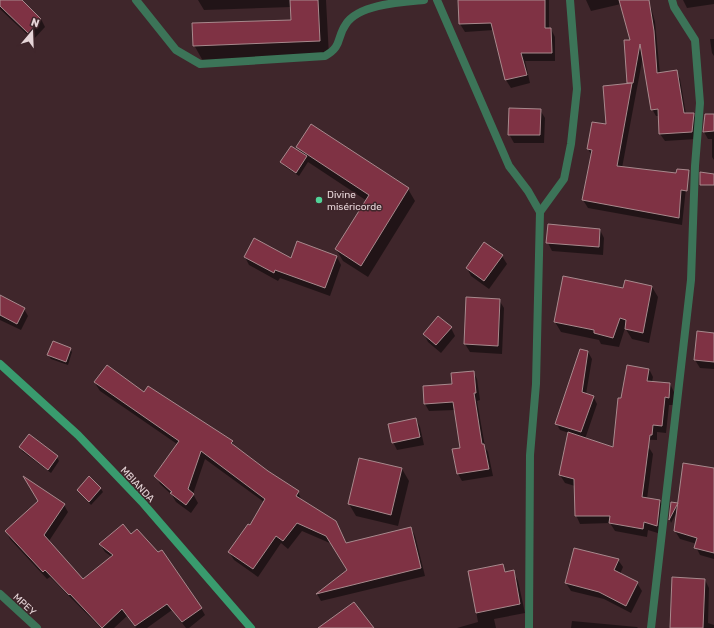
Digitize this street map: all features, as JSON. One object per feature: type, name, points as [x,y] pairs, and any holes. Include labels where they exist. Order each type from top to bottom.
[{"type":"street","points":[[136,0],[176,50],[200,64],[325,56],[335,50],[346,23],[362,11],[399,2],[424,0]]},
{"type":"street","points":[[437,0],[509,166],[528,190],[540,212],[536,384],[530,455],[529,628]]},
{"type":"street","points":[[540,212],[564,179],[571,144],[577,89],[570,0]]},
{"type":"street","points":[[651,628],[690,280],[694,166],[700,103],[694,40],[674,7],[672,0]]},
{"type":"street","name":"MBIANDA","points":[[0,364],[84,441],[142,502],[251,628]]},
{"type":"street","name":"MPEY","points":[[0,594],[37,628]]},
{"type":"building","points":[[0,0],[22,0],[41,19],[28,33],[0,6]]},
{"type":"building","points":[[290,0],[318,0],[320,41],[193,46],[192,23],[291,20]]},
{"type":"building","points":[[458,0],[545,0],[545,28],[551,28],[552,53],[521,53],[527,75],[505,80],[491,23],[459,24]]},
{"type":"building","points":[[619,0],[649,0],[654,31],[657,73],[677,70],[684,113],[694,113],[692,132],[659,134],[658,109],[651,110],[640,44],[633,83],[627,83],[624,40],[630,40]]},
{"type":"building","points":[[632,83],[617,166],[676,173],[677,169],[689,170],[687,191],[681,190],[679,218],[582,200],[592,150],[587,149],[592,122],[606,124],[603,86]]},
{"type":"building","points":[[509,108],[541,109],[540,135],[508,135]]},
{"type":"building","points":[[705,114],[714,114],[714,131],[703,132]]},
{"type":"building","points":[[311,124],[409,188],[361,266],[335,249],[369,195],[296,147]]},
{"type":"building","points":[[291,146],[307,156],[296,173],[280,162]]},
{"type":"building","points":[[700,172],[714,174],[714,185],[700,185]]},
{"type":"building","points":[[548,224],[600,229],[599,247],[546,243]]},
{"type":"building","points":[[254,238],[291,258],[297,241],[337,256],[325,288],[275,270],[274,273],[244,257]]},
{"type":"building","points":[[484,242],[503,255],[484,281],[466,268]]},
{"type":"building","points":[[563,276],[623,288],[625,280],[652,286],[643,333],[625,329],[626,320],[620,318],[613,338],[594,333],[594,330],[554,322]]},
{"type":"building","points":[[0,295],[25,308],[17,324],[0,315]]},
{"type":"building","points":[[466,297],[500,299],[498,346],[464,344]]},
{"type":"building","points":[[438,316],[452,327],[436,345],[423,334]]},
{"type":"building","points":[[697,331],[714,333],[714,362],[694,360]]},
{"type":"building","points":[[53,341],[71,348],[66,362],[47,355]]},
{"type":"building","points":[[580,349],[588,351],[582,392],[594,396],[581,432],[555,424]]},
{"type":"building","points":[[107,365],[144,392],[148,386],[233,441],[231,443],[268,471],[299,491],[296,496],[336,521],[346,543],[411,527],[421,568],[316,594],[347,570],[326,536],[297,523],[283,541],[276,536],[253,569],[228,552],[248,524],[250,525],[265,499],[201,451],[188,489],[194,494],[186,505],[170,493],[172,492],[154,476],[179,441],[94,382]]},
{"type":"building","points":[[627,365],[649,369],[647,381],[670,383],[669,398],[665,397],[662,426],[653,425],[652,435],[650,435],[642,497],[660,500],[657,526],[644,522],[643,529],[609,523],[610,516],[575,516],[574,479],[559,475],[568,432],[613,447],[618,398],[621,398]]},
{"type":"building","points":[[474,371],[476,393],[474,393],[482,444],[484,444],[489,469],[457,474],[452,449],[460,448],[453,402],[424,404],[423,386],[452,384],[451,373]]},
{"type":"building","points":[[416,418],[420,437],[392,443],[388,424]]},
{"type":"building","points":[[29,434],[58,456],[48,470],[19,447]]},
{"type":"building","points":[[359,458],[402,468],[391,515],[348,504]]},
{"type":"building","points":[[683,463],[714,468],[714,553],[694,548],[697,538],[674,531]]},
{"type":"building","points":[[23,476],[65,504],[44,535],[83,579],[113,555],[99,544],[123,524],[131,534],[137,529],[158,552],[162,550],[202,608],[182,622],[167,604],[135,626],[122,609],[102,628],[45,570],[43,572],[5,531],[38,501]]},
{"type":"building","points":[[89,476],[101,488],[89,502],[77,490]]},
{"type":"building","points":[[671,502],[678,503],[669,520]]},
{"type":"building","points":[[574,548],[619,559],[614,570],[638,582],[626,606],[599,592],[565,583]]},
{"type":"building","points":[[503,564],[505,572],[514,570],[520,604],[476,613],[468,571]]},
{"type":"building","points":[[672,577],[705,579],[703,628],[670,628]]},
{"type":"building","points":[[354,602],[374,628],[318,628]]},
{"type":"place","name":"Divine miséricorde","points":[[319,200]]}]
